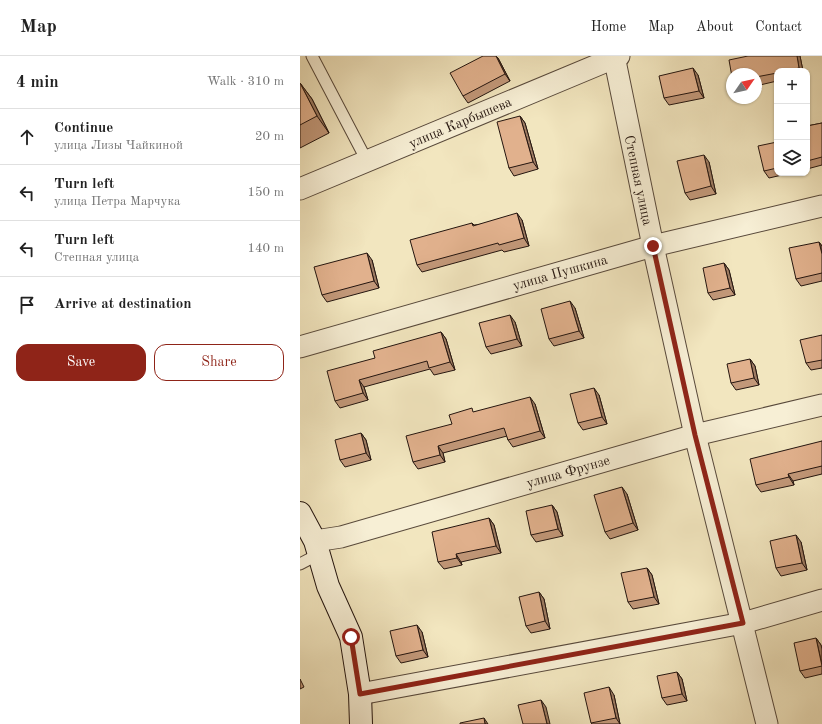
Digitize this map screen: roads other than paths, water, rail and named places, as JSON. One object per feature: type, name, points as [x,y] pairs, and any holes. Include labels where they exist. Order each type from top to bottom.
[{"type":"street","name":"улица Карбышева","points":[[300,189],[616,56]]},
{"type":"street","name":"Степная улица","points":[[616,56],[653,246],[695,435],[767,724]]},
{"type":"street","name":"улица Пушкина","points":[[300,347],[653,246],[822,206]]},
{"type":"street","name":"улица Фрунзе","points":[[311,553],[341,537],[695,435],[822,405]]},
{"type":"street","points":[[300,513],[311,553],[351,637],[360,694],[361,724]]},
{"type":"street","points":[[360,694],[743,623],[822,600]]},
{"type":"lane","points":[[312,56],[367,161]]}]
